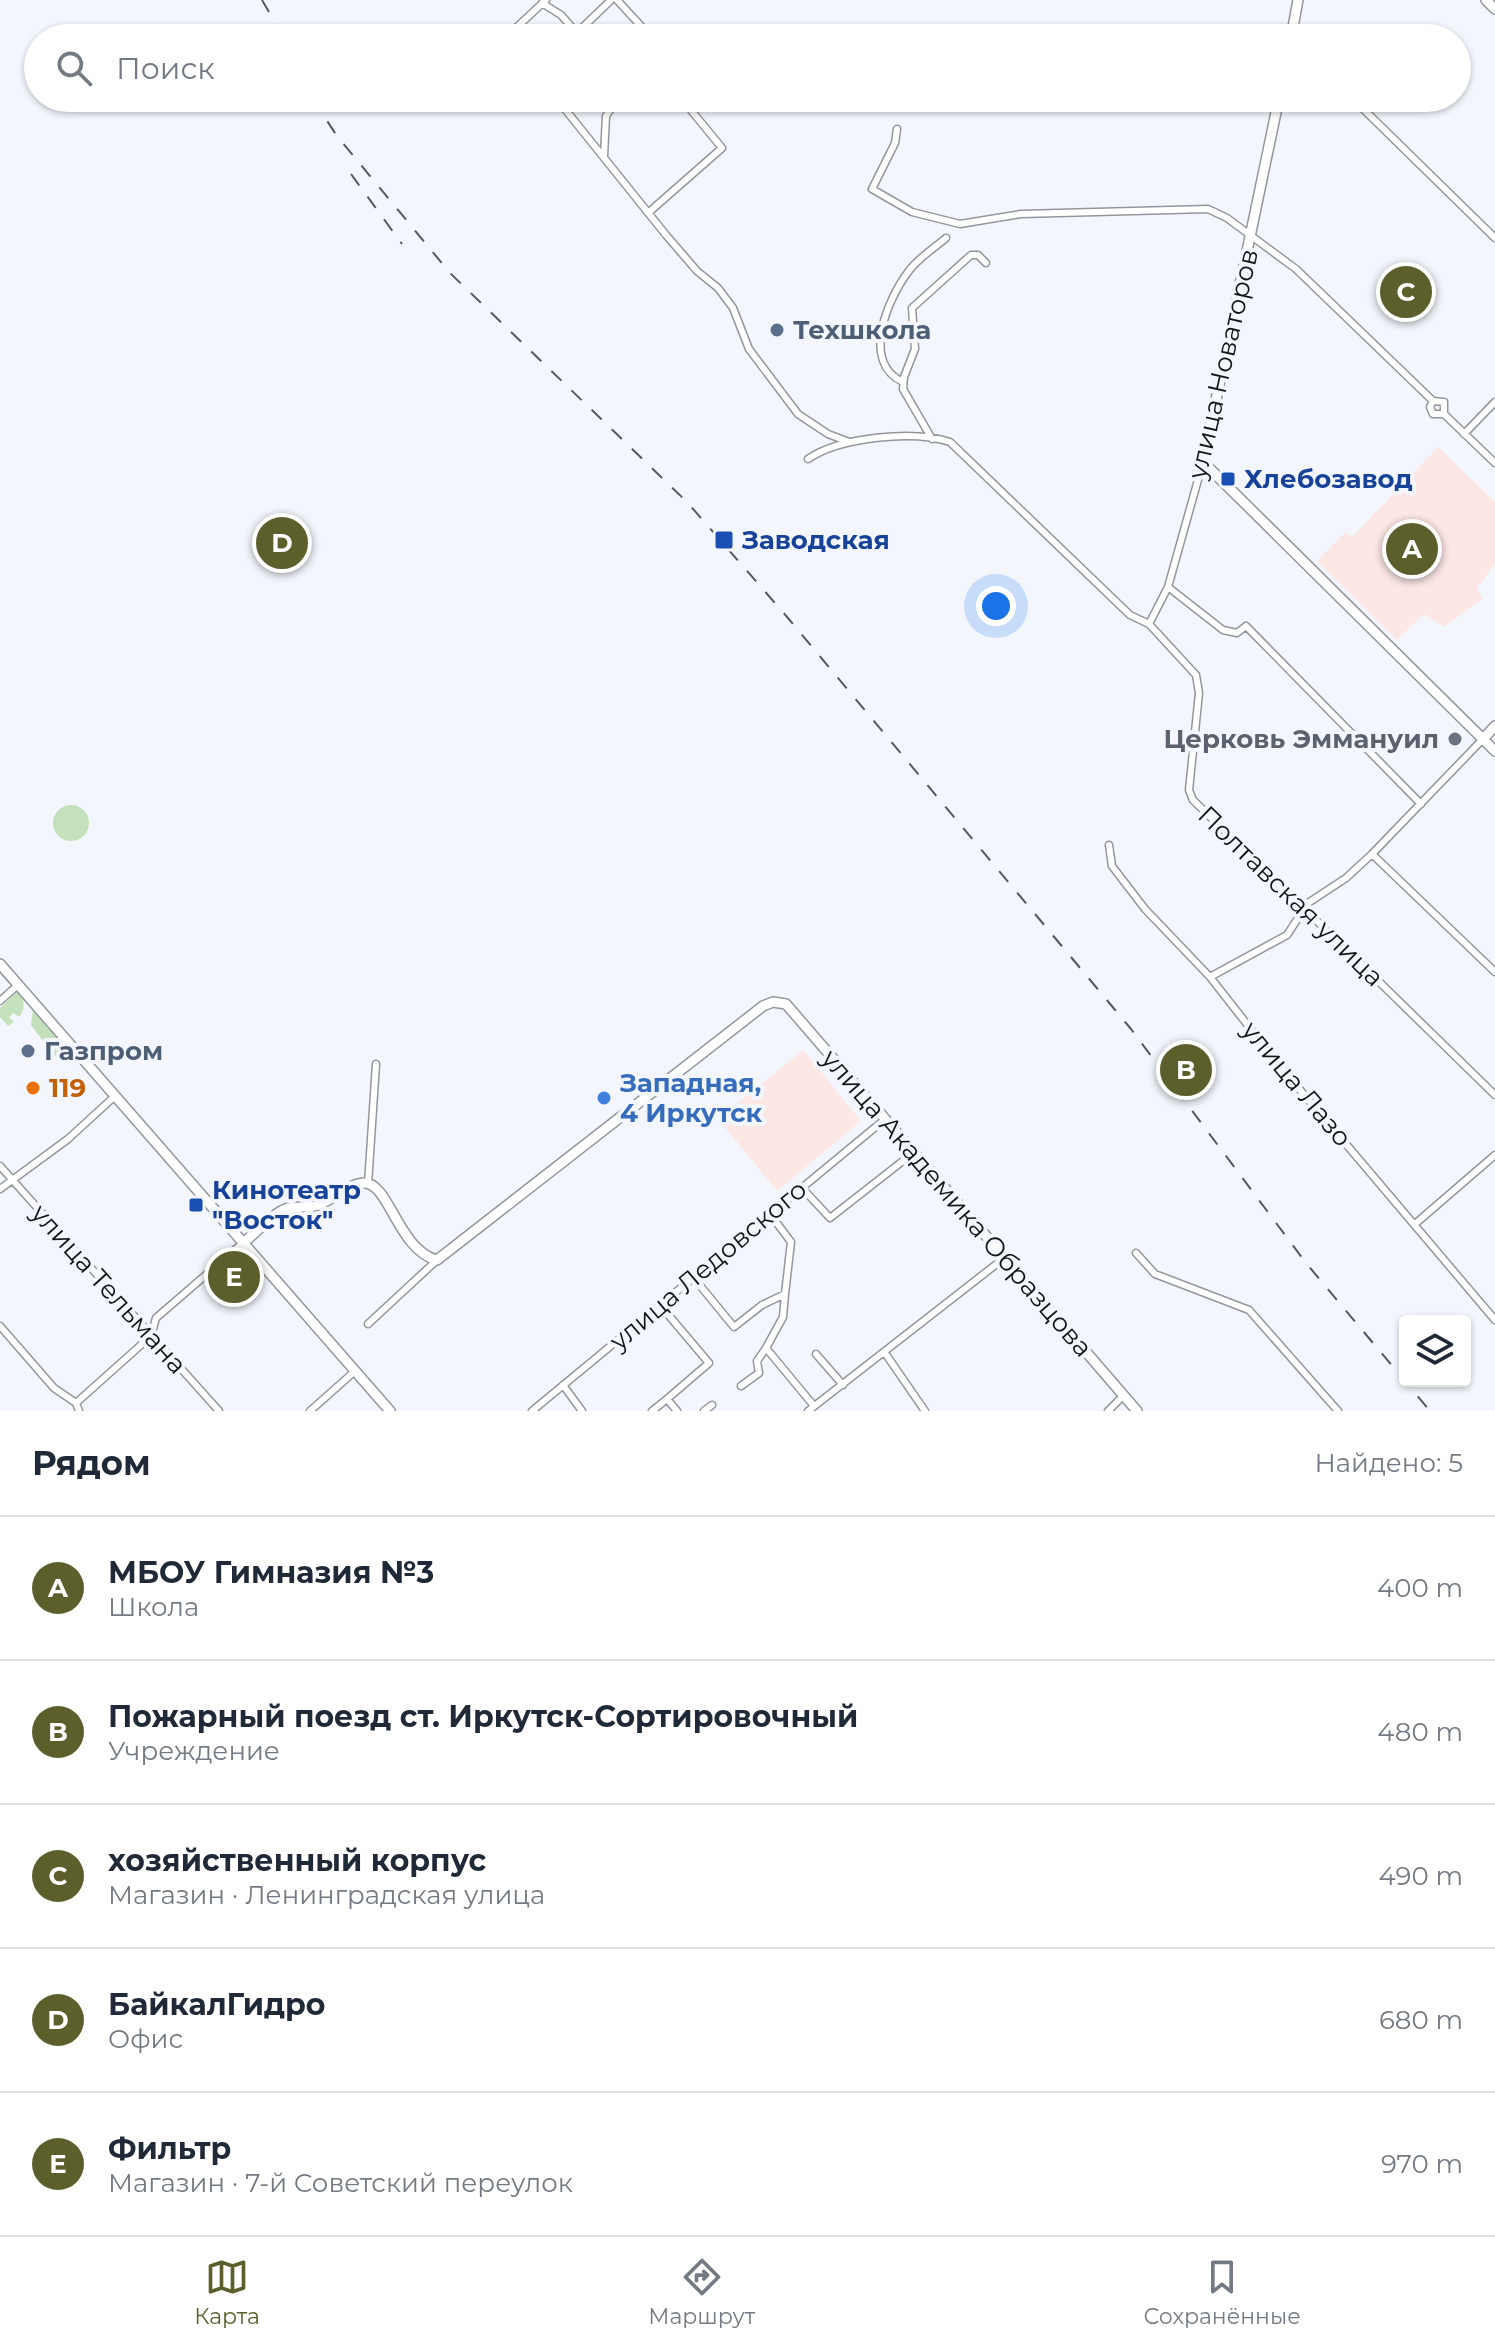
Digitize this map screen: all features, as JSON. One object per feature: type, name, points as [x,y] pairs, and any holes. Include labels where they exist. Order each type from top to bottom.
[{"type":"street","points":[[585,24],[611,0]]},
{"type":"street","points":[[617,0],[639,24]]},
{"type":"street","points":[[1294,24],[1298,0]]},
{"type":"street","points":[[1486,0],[1495,9]]},
{"type":"street","points":[[520,24],[544,2],[572,24]]},
{"type":"street","points":[[568,112],[697,271],[718,288],[733,308],[749,349],[798,414],[828,434],[849,442]]},
{"type":"street","points":[[604,156],[609,112]]},
{"type":"street","points":[[648,213],[722,148],[692,112]]},
{"type":"street","name":"улица Новаторов","points":[[1149,624],[1168,587],[1203,462],[1276,112]]},
{"type":"street","points":[[1366,112],[1495,238]]},
{"type":"street","points":[[897,129],[895,143],[872,189],[912,212],[960,224],[1021,214],[1198,208],[1227,218],[1296,269],[1433,401],[1444,402],[1444,414]]},
{"type":"street","points":[[808,459],[820,450],[849,442],[932,439],[903,382],[892,376],[883,364],[881,337],[885,318],[911,268],[946,238]]},
{"type":"street","points":[[903,382],[915,349],[910,316],[914,303],[970,255],[978,255],[986,263]]},
{"type":"street","points":[[1433,401],[1430,407],[1433,414],[1444,414],[1495,463]]},
{"type":"street","points":[[1464,434],[1495,402]]},
{"type":"street","name":"Полтавская улица","points":[[932,439],[950,442],[1130,615],[1149,624],[1196,675],[1199,693],[1189,790],[1193,800],[1495,1095]]},
{"type":"street","points":[[1203,462],[1495,751]]},
{"type":"street","points":[[1168,587],[1223,630],[1237,633],[1246,626],[1421,804]]},
{"type":"street","points":[[1210,977],[1281,940],[1322,891],[1346,878],[1372,854],[1495,726]]},
{"type":"street","name":"улица Лазо","points":[[1109,845],[1112,866],[1145,909],[1210,977],[1279,1065],[1495,1320]]},
{"type":"street","points":[[1372,854],[1495,972]]},
{"type":"street","points":[[0,964],[390,1411]]},
{"type":"street","points":[[0,1001],[19,984]]},
{"type":"street","name":"улица Академика Образцова","points":[[437,1260],[773,1002],[786,1004],[1137,1411]]},
{"type":"street","points":[[368,1184],[376,1064]]},
{"type":"street","points":[[0,1189],[10,1178],[68,1139],[117,1095]]},
{"type":"street","name":"улица Ледовского","points":[[532,1411],[884,1120]]},
{"type":"street","points":[[802,1188],[830,1218],[913,1153]]},
{"type":"street","points":[[1415,1224],[1495,1155]]},
{"type":"street","name":"улица Тельмана","points":[[0,1166],[219,1411]]},
{"type":"street","points":[[76,1403],[151,1336],[156,1318],[285,1208],[317,1206],[348,1188],[368,1184],[383,1194],[398,1225],[414,1247],[426,1258],[437,1260]]},
{"type":"street","points":[[741,1386],[759,1373],[757,1361],[783,1317],[791,1242],[770,1214]]},
{"type":"street","points":[[1136,1253],[1155,1274],[1249,1310],[1338,1411]]},
{"type":"street","points":[[808,1411],[1003,1259]]},
{"type":"street","points":[[368,1324],[437,1260]]},
{"type":"street","points":[[693,1277],[734,1327],[762,1305],[785,1294]]},
{"type":"street","points":[[652,1411],[709,1363],[660,1305]]},
{"type":"street","points":[[0,1326],[54,1388],[76,1403],[79,1411]]},
{"type":"street","points":[[766,1348],[814,1406]]},
{"type":"street","points":[[885,1353],[925,1411]]},
{"type":"street","points":[[816,1354],[843,1385]]},
{"type":"street","points":[[310,1411],[355,1371]]},
{"type":"street","points":[[563,1385],[582,1411]]},
{"type":"street","points":[[1108,1411],[1124,1395]]},
{"type":"street","points":[[667,1399],[677,1411]]},
{"type":"street","points":[[704,1411],[712,1405]]},
{"type":"shaded area","points":[[1438,447],[1495,502],[1495,564],[1477,588],[1482,599],[1444,627],[1424,614],[1397,640],[1317,561],[1346,532],[1352,537]]},
{"type":"shaded area","points":[[803,1050],[861,1121],[777,1191],[718,1119]]},
{"type":"green space","points":[[71,805],[84,810],[89,823],[84,836],[71,841],[58,836],[53,823],[58,810]]},
{"type":"green space","points":[[17,992],[23,1001],[23,1011],[19,1017],[14,1013],[9,1017],[14,1022],[8,1026],[0,1017],[0,1008]]},
{"type":"green space","points":[[33,1008],[72,1052],[54,1056],[31,1025]]},
{"type":"railway","points":[[262,0],[276,24]]},
{"type":"railway","points":[[321,112],[337,136],[450,273],[687,502],[788,618],[1131,1029],[1306,1263],[1430,1411]]},
{"type":"railway","points":[[351,174],[402,244]]},
{"type":"place","name":"хозяйственный корпус","points":[[1406,292]]},
{"type":"place","name":"Техшкола","points":[[777,330]]},
{"type":"place","name":"Хлебозавод","points":[[1228,479]]},
{"type":"place","name":"Заводская","points":[[724,540]]},
{"type":"place","name":"БайкалГидро","points":[[282,543]]},
{"type":"place","name":"МБОУ Гимназия №3","points":[[1412,549]]},
{"type":"place","name":"Церковь Эммануил","points":[[1455,739]]},
{"type":"place","name":"Газпром","points":[[28,1051]]},
{"type":"place","name":"Пожарный поезд ст. Иркутск-Сортировочный","points":[[1186,1070]]},
{"type":"place","name":"119","points":[[33,1088]]},
{"type":"place","name":"Западная, 4 Иркутск","points":[[604,1098]]},
{"type":"place","name":"Кинотеатр \"Восток\"","points":[[196,1205]]},
{"type":"place","name":"Фильтр","points":[[234,1277]]}]
